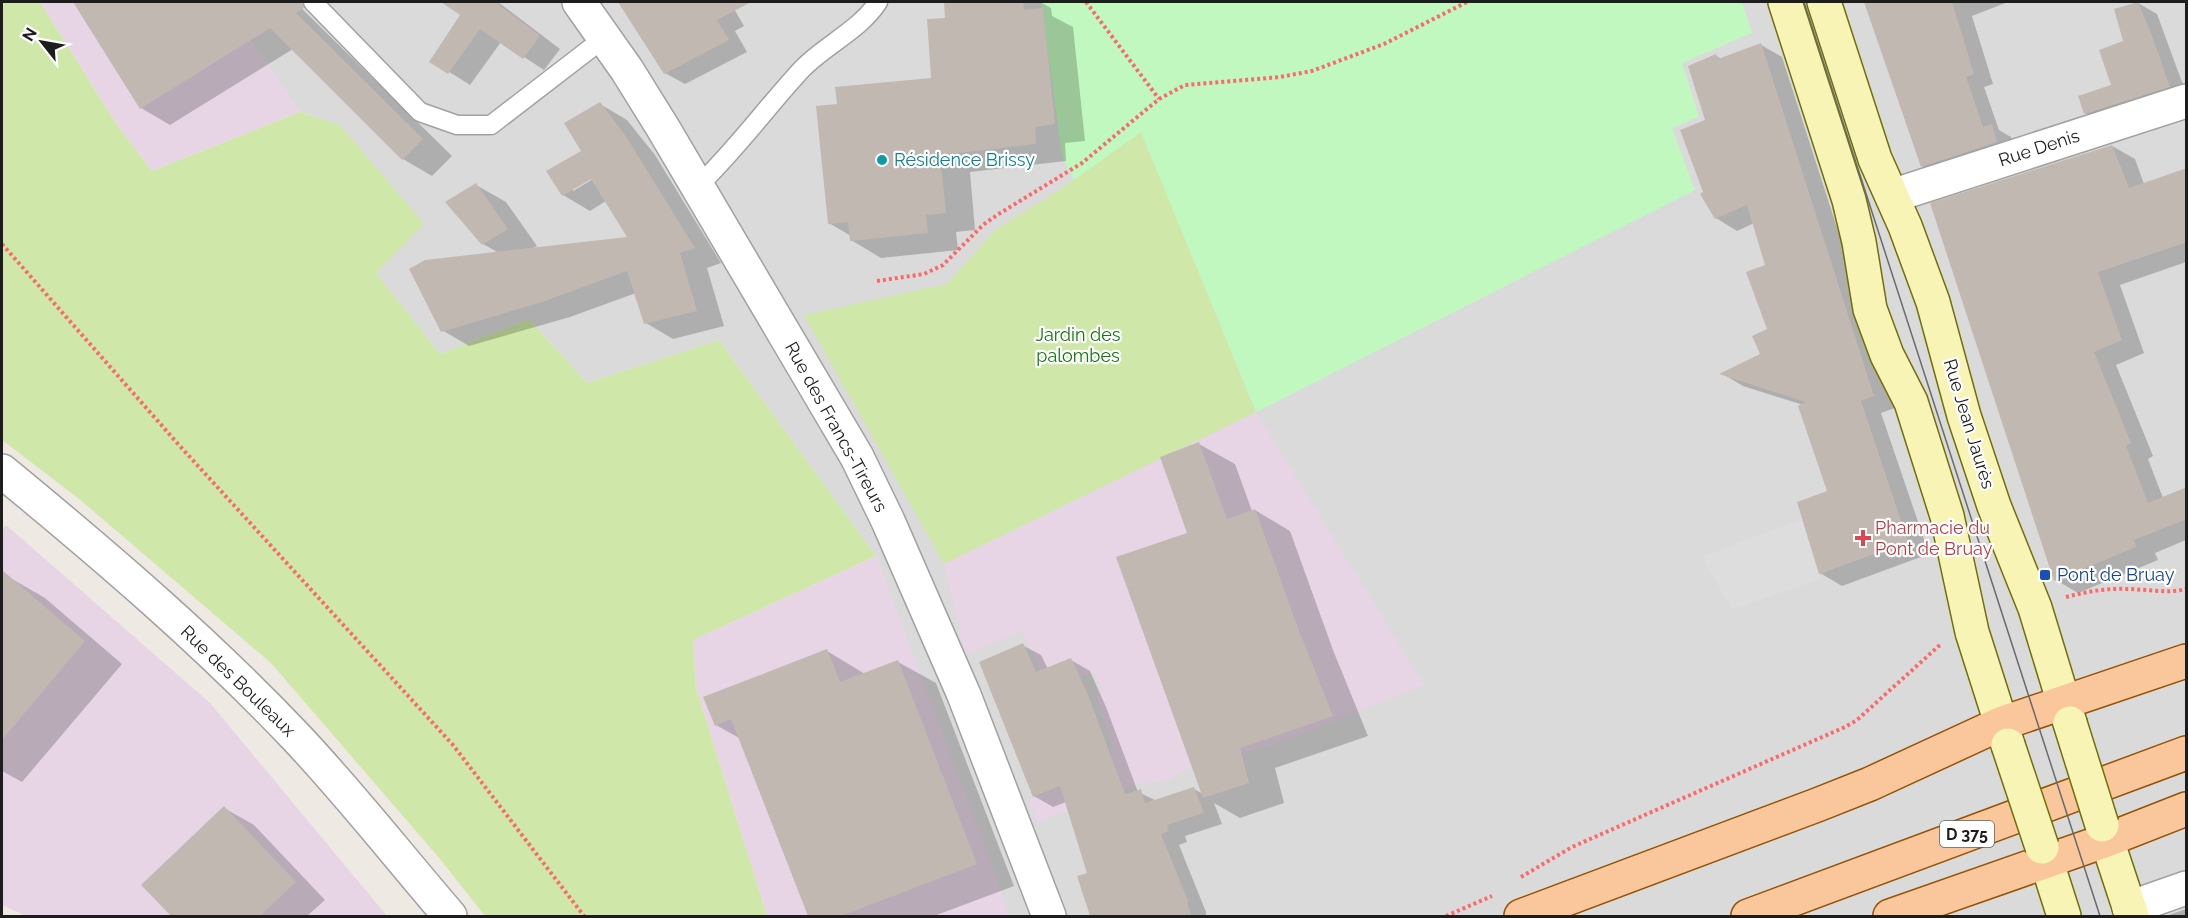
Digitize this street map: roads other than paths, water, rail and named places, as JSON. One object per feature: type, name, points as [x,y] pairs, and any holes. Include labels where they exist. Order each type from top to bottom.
[{"type":"main road","points":[[1785,2],[1849,200],[1859,242],[1867,296],[1875,324],[1887,355],[1911,402],[1947,516],[1972,632],[2064,916]]},
{"type":"main road","name":"Rue Jean Jaurès","points":[[1824,2],[1875,159],[1912,244],[1933,302],[1968,428],[1994,506],[2035,608],[2130,912]]},
{"type":"main road","points":[[1521,916],[1870,784],[2067,713],[2187,661]]},
{"type":"main road","name":"D 375","points":[[1748,916],[2187,753]]},
{"type":"main road","points":[[1890,916],[2104,832],[2187,809]]},
{"type":"street","name":"Rue des Francs-Tireurs","points":[[579,2],[627,70],[852,449],[879,500],[964,695],[1049,916]]},
{"type":"street","name":"Rue Denis","points":[[1892,196],[2187,101]]},
{"type":"street","name":"Rue des Bouleaux","points":[[2,471],[154,600],[269,710],[328,774],[450,916]]},
{"type":"street","points":[[2130,912],[2187,888]]},
{"type":"lane","points":[[313,2],[420,112],[457,125],[491,125],[604,38]]},
{"type":"lane","points":[[697,187],[726,158],[803,68],[867,17],[878,2]]},
{"type":"tram line","points":[[1804,2],[2100,916]]},
{"type":"place","name":"Résidence Brissy","points":[[882,160]]},
{"type":"place","name":"Pharmacie du Pont de Bruay","points":[[1863,538]]},
{"type":"place","name":"Pont de Bruay","points":[[2045,575]]},
{"type":"park label","name":"Jardin des palombes","points":[[1078,345]]}]
